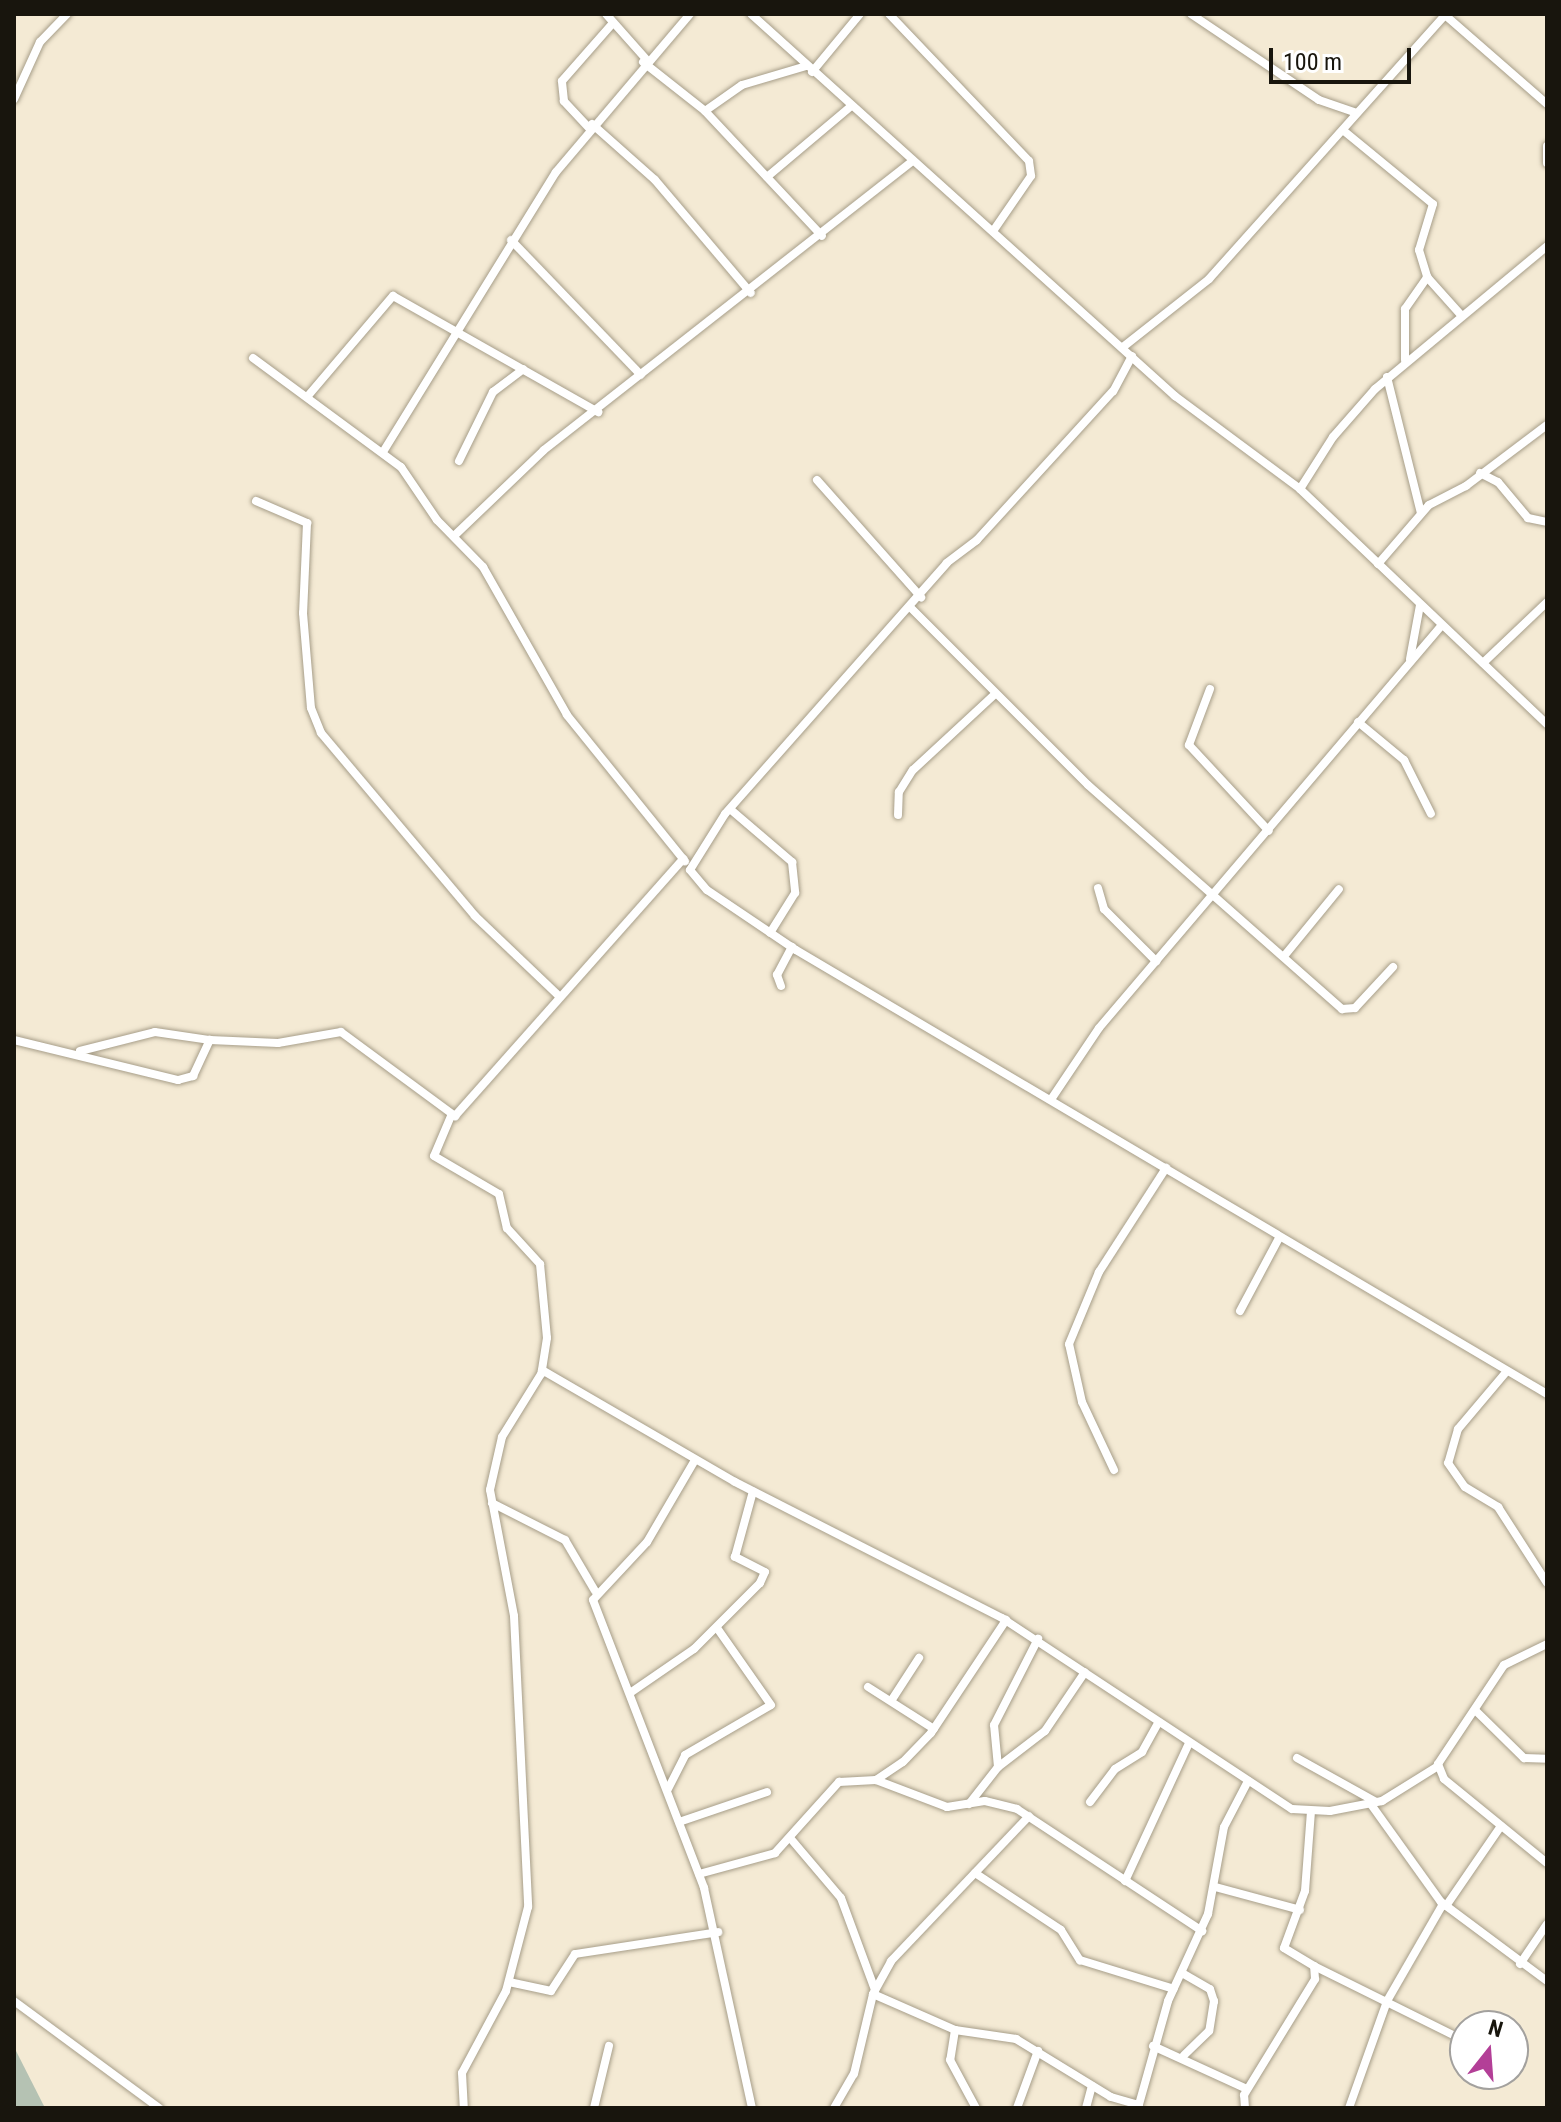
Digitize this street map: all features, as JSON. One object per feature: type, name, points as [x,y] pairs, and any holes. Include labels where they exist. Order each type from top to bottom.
[{"type":"street","points":[[14,99],[40,42],[67,14]]},
{"type":"street","points":[[606,14],[645,60],[705,111],[822,236]]},
{"type":"street","points":[[383,452],[452,332],[511,240],[591,126],[645,60],[690,14]]},
{"type":"street","points":[[751,14],[850,107],[1132,356],[1300,489],[1547,724]]},
{"type":"street","points":[[705,111],[742,85],[809,69],[860,14]]},
{"type":"street","points":[[889,14],[1029,161],[1031,176],[993,231]]},
{"type":"street","points":[[1191,14],[1319,100],[1357,113]]},
{"type":"street","points":[[1207,24],[1212,14]]},
{"type":"street","points":[[1123,347],[1209,279],[1445,15],[1547,104]]},
{"type":"street","points":[[612,24],[562,81],[564,101],[655,180],[751,293]]},
{"type":"street","points":[[767,177],[850,107]]},
{"type":"street","points":[[1344,131],[1433,204],[1420,237],[1427,277],[1461,315]]},
{"type":"street","points":[[1547,146],[1547,163]]},
{"type":"street","points":[[454,536],[513,476],[751,293],[913,161]]},
{"type":"street","points":[[511,240],[641,375]]},
{"type":"street","points":[[1300,489],[1333,437],[1387,377],[1547,246]]},
{"type":"street","points":[[1405,360],[1405,309],[1427,277]]},
{"type":"street","points":[[307,397],[388,298],[404,300],[452,332],[598,412]]},
{"type":"street","points":[[691,867],[730,809],[1113,391],[1132,356]]},
{"type":"street","points":[[253,358],[307,397],[321,414],[383,452],[483,567],[567,715],[707,890],[792,947],[1052,1098],[1279,1238],[1547,1394]]},
{"type":"street","points":[[459,461],[493,392],[523,369]]},
{"type":"street","points":[[1387,377],[1421,513]]},
{"type":"street","points":[[1378,564],[1421,513],[1547,425]]},
{"type":"street","points":[[1480,473],[1498,482],[1528,518],[1547,522]]},
{"type":"street","points":[[817,480],[921,597]]},
{"type":"street","points":[[256,501],[307,523],[303,613],[311,708],[321,733],[475,916],[558,995]]},
{"type":"street","points":[[1483,663],[1547,602]]},
{"type":"street","points":[[1410,660],[1420,605]]},
{"type":"street","points":[[911,608],[995,694],[1212,894],[1349,1012],[1393,967]]},
{"type":"street","points":[[1052,1098],[1156,961],[1442,625]]},
{"type":"street","points":[[1210,689],[1189,745],[1269,831]]},
{"type":"street","points":[[898,815],[899,792],[913,770],[995,694]]},
{"type":"street","points":[[1358,722],[1404,760],[1431,814]]},
{"type":"street","points":[[730,809],[792,862],[795,893],[770,933]]},
{"type":"street","points":[[464,2108],[468,2055],[509,1982],[529,1894],[516,1774],[514,1616],[492,1503],[502,1437],[542,1370],[540,1264],[507,1228],[499,1194],[434,1156],[451,1116],[479,1096],[558,995],[683,859]]},
{"type":"street","points":[[1098,888],[1104,909],[1156,961]]},
{"type":"street","points":[[1285,955],[1339,889]]},
{"type":"street","points":[[781,986],[777,975],[792,947]]},
{"type":"street","points":[[79,1051],[155,1032],[265,1044],[349,1034],[451,1116]]},
{"type":"street","points":[[14,1040],[79,1051],[186,1080],[210,1040]]},
{"type":"street","points":[[1114,1470],[1082,1402],[1069,1344],[1099,1272],[1166,1168]]},
{"type":"street","points":[[1240,1311],[1279,1238]]},
{"type":"street","points":[[542,1370],[695,1460],[1006,1620],[1248,1781],[1311,1812],[1373,1803],[1438,1766],[1504,1665],[1547,1644]]},
{"type":"street","points":[[1507,1371],[1458,1429],[1448,1463],[1465,1487],[1498,1507],[1547,1583]]},
{"type":"street","points":[[595,1591],[647,1542],[695,1460]]},
{"type":"street","points":[[630,1693],[717,1628],[764,1576],[735,1557],[753,1491]]},
{"type":"street","points":[[492,1503],[565,1540],[595,1591],[604,1635],[668,1789],[718,1932],[752,2108]]},
{"type":"street","points":[[876,1780],[934,1729],[1006,1620]]},
{"type":"street","points":[[668,1789],[685,1755],[771,1705],[717,1628]]},
{"type":"street","points":[[998,1767],[994,1725],[1038,1639]]},
{"type":"street","points":[[893,1698],[919,1658]]},
{"type":"street","points":[[969,1804],[998,1767],[1045,1731],[1085,1672]]},
{"type":"street","points":[[868,1687],[893,1698],[934,1729]]},
{"type":"street","points":[[1475,1710],[1524,1758],[1547,1759]]},
{"type":"street","points":[[1090,1802],[1115,1769],[1142,1752],[1158,1723]]},
{"type":"street","points":[[1125,1881],[1189,1743]]},
{"type":"street","points":[[1297,1758],[1373,1803],[1445,1905],[1520,1964],[1547,1981]]},
{"type":"street","points":[[1438,1766],[1501,1826],[1547,1863]]},
{"type":"street","points":[[699,1874],[775,1853],[791,1839],[805,1814],[839,1782],[876,1780],[947,1807],[1003,1804],[1029,1816],[1202,1931]]},
{"type":"street","points":[[791,1839],[841,1898],[874,1992],[955,2030],[1016,2039],[1092,2086],[1138,2106],[1153,2046],[1174,1989],[1202,1931],[1215,1887],[1224,1827],[1248,1781]]},
{"type":"street","points":[[679,1822],[767,1792]]},
{"type":"street","points":[[1311,1812],[1300,1910],[1284,1948],[1449,2033]]},
{"type":"street","points":[[834,2108],[865,2044],[874,1992],[902,1945],[1029,1816]]},
{"type":"street","points":[[1349,2108],[1387,2001],[1445,1905],[1501,1826]]},
{"type":"street","points":[[975,1873],[1061,1930],[1080,1960],[1174,1989]]},
{"type":"street","points":[[1215,1887],[1300,1910]]},
{"type":"street","points":[[1520,1964],[1547,1925]]},
{"type":"street","points":[[509,1982],[551,1991],[575,1954],[718,1932]]},
{"type":"street","points":[[1245,2108],[1247,2089],[1315,1979],[1314,1966]]},
{"type":"street","points":[[1182,1973],[1210,1989],[1214,2001],[1209,2031],[1184,2055]]},
{"type":"street","points":[[14,2001],[159,2108]]},
{"type":"street","points":[[955,2030],[950,2060],[976,2108]]},
{"type":"street","points":[[594,2108],[609,2046]]},
{"type":"street","points":[[1153,2046],[1184,2055],[1247,2089]]},
{"type":"street","points":[[1017,2108],[1038,2051]]},
{"type":"street","points":[[1086,2108],[1092,2086]]},
{"type":"green space","points":[[14,2047],[45,2108],[14,2108]]}]
